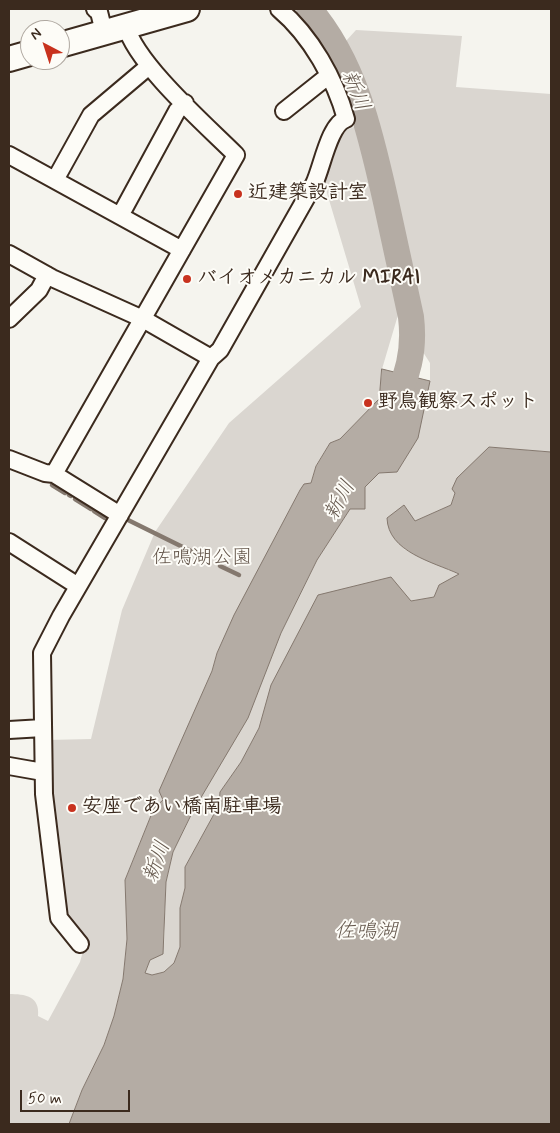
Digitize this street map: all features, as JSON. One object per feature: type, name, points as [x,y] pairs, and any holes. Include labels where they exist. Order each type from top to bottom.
[{"type":"main road","points":[[70,42],[186,9]]},
{"type":"street","points":[[54,474],[236,155],[149,66],[129,38],[115,29],[96,9]]},
{"type":"street","points":[[80,944],[59,918],[44,794],[42,653],[78,586],[211,358],[220,350],[314,184],[323,165],[332,132],[341,120],[346,119],[328,76],[306,39],[279,9]]},
{"type":"street","points":[[55,180],[91,115],[149,66]]},
{"type":"street","points":[[284,111],[328,76]]},
{"type":"street","points":[[120,216],[177,111],[185,103]]},
{"type":"street","points":[[9,155],[182,250]]},
{"type":"street","points":[[9,254],[47,275],[142,319],[211,358]]},
{"type":"street","points":[[9,319],[38,290],[47,275]]},
{"type":"street","points":[[9,459],[45,473],[54,474],[120,515]]},
{"type":"street","points":[[10,545],[78,586]]},
{"type":"street","points":[[9,730],[43,728]]},
{"type":"street","points":[[9,766],[43,772]]},
{"type":"green space","name":"佐鳴湖公園","points":[[356,30],[462,36],[456,87],[551,94],[551,452],[489,447],[455,493],[451,505],[415,521],[404,549],[460,575],[434,597],[411,601],[265,710],[259,728],[241,762],[220,792],[219,805],[185,867],[185,888],[180,908],[180,947],[174,963],[164,972],[152,975],[145,973],[150,960],[164,945],[166,882],[173,852],[317,560],[350,509],[365,509],[365,487],[379,473],[430,381],[430,363],[414,338],[393,189],[377,117],[346,41]]},
{"type":"green space","name":"佐鳴湖公園","points":[[361,124],[398,315],[382,369],[379,399],[340,439],[330,443],[316,465],[311,483],[300,490],[217,653],[212,671],[163,800],[154,808],[125,880],[127,939],[123,979],[114,1016],[104,1045],[82,1090],[69,1124],[9,1124],[9,994],[26,996],[34,1000],[37,1004],[38,1016],[48,1021],[80,962],[85,944],[63,916],[48,794],[47,740],[91,739],[122,610],[155,532],[229,423],[361,307],[324,183],[337,134]]},
{"type":"water","name":"佐鳴湖","points":[[382,369],[430,381],[418,438],[397,472],[379,473],[365,487],[365,509],[350,509],[317,560],[281,633],[248,718],[193,811],[173,852],[166,882],[163,954],[150,960],[145,973],[152,975],[164,972],[174,963],[180,947],[180,908],[185,888],[185,867],[219,805],[220,792],[241,762],[259,728],[271,685],[318,595],[391,577],[411,601],[434,597],[439,585],[459,574],[425,560],[403,547],[389,530],[387,518],[404,505],[415,521],[451,505],[455,493],[452,489],[457,478],[489,447],[551,452],[551,1124],[69,1124],[82,1090],[104,1045],[114,1016],[123,979],[127,939],[125,880],[154,808],[163,800],[159,791],[212,671],[217,653],[234,615],[300,490],[304,484],[311,483],[316,466],[330,443],[340,439],[379,399]]},
{"type":"waterway","name":"新川","points":[[309,9],[325,30],[338,52],[359,100],[374,151],[411,317],[412,341],[409,363],[402,385],[392,406]]},
{"type":"waterway","points":[[52,485],[65,493]]},
{"type":"waterway","points":[[75,499],[91,509]]},
{"type":"waterway","points":[[94,511],[105,518]]},
{"type":"waterway","points":[[128,520],[205,558]]},
{"type":"waterway","points":[[220,566],[239,575]]},
{"type":"place","name":"近建築設計室","points":[[238,194]]},
{"type":"place","name":"バイオメカニカル MIRAI","points":[[187,279]]},
{"type":"place","name":"野鳥観察スポット","points":[[368,403]]},
{"type":"place","name":"安座であい橋南駐車場","points":[[72,808]]}]
